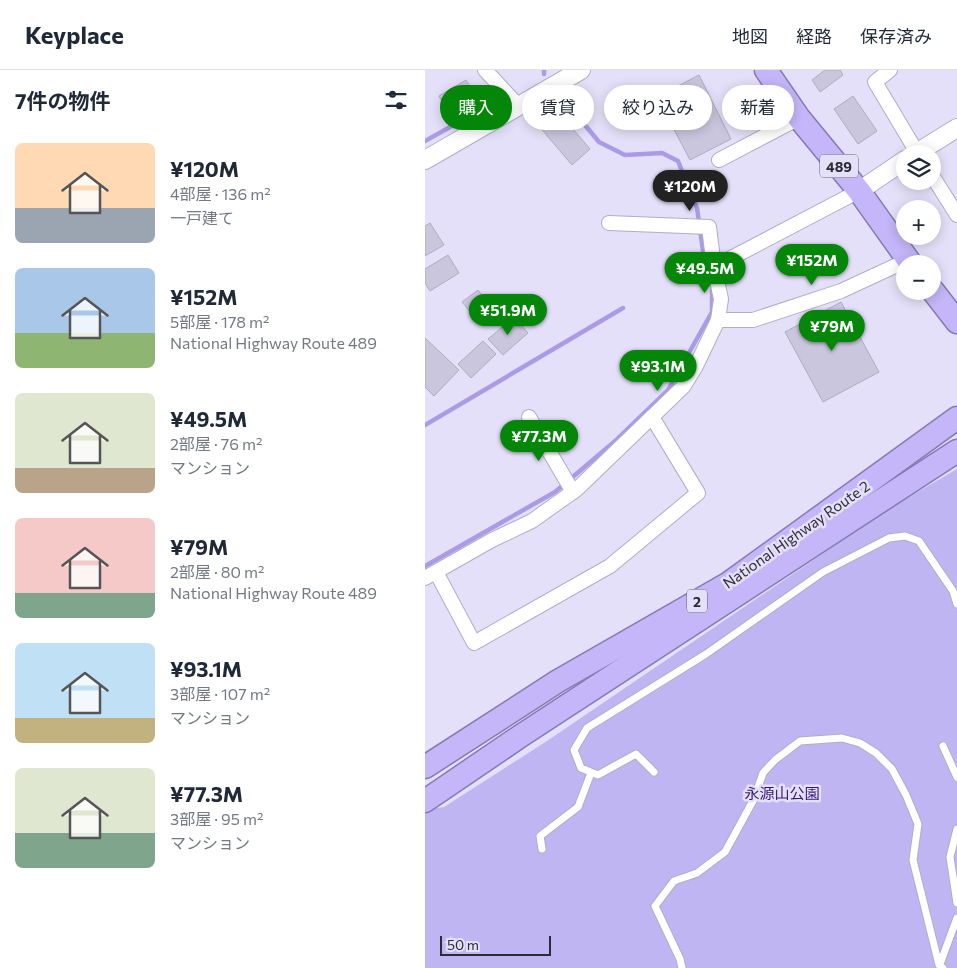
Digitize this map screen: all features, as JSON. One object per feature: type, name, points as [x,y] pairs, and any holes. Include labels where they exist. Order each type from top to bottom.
[{"type":"highway","name":"489","points":[[766,70],[799,118],[859,191],[904,255]]},
{"type":"highway","points":[[940,300],[957,322]]},
{"type":"highway","name":"National Highway Route 2","points":[[425,767],[558,681],[729,583],[957,418]]},
{"type":"highway","name":"National Highway Route 2","points":[[425,801],[522,735],[957,451]]},
{"type":"street","points":[[485,70],[518,108]]},
{"type":"street","points":[[425,160],[581,70]]},
{"type":"street","points":[[889,70],[875,82],[909,145]]},
{"type":"street","points":[[719,160],[799,118]]},
{"type":"street","points":[[930,145],[957,128]]},
{"type":"street","points":[[714,267],[859,191],[896,167]]},
{"type":"street","points":[[941,189],[957,215]]},
{"type":"street","points":[[609,223],[709,228],[714,267],[721,299],[718,320],[696,366],[683,387],[573,492],[532,521],[492,540],[430,575],[474,643],[610,566],[698,492],[653,417]]},
{"type":"street","points":[[718,320],[753,320],[841,291],[896,268]]},
{"type":"street","points":[[529,417],[573,492]]},
{"type":"lane","points":[[654,772],[636,754],[598,775],[581,768],[576,761],[573,750],[587,728],[706,654],[823,572],[889,538],[905,536],[919,542],[953,591],[957,604]]},
{"type":"lane","points":[[682,968],[680,959],[655,906],[674,881],[697,873],[725,852],[754,799],[763,773],[775,760],[800,741],[842,738],[860,743],[876,753],[892,769],[918,824],[913,860],[941,967]]},
{"type":"lane","points":[[943,746],[957,777]]},
{"type":"lane","points":[[542,849],[540,836],[578,806],[591,773]]},
{"type":"lane","points":[[957,829],[949,857],[957,902]]},
{"type":"lane","points":[[941,967],[957,918]]},
{"type":"green space","name":"永源山公園","points":[[957,469],[957,968],[425,968],[425,810],[444,807],[547,741],[887,510]]},
{"type":"building","points":[[825,70],[840,70],[843,75],[820,92],[812,80]]},
{"type":"building","points":[[699,75],[704,85],[680,85]]},
{"type":"building","points":[[466,80],[469,85],[458,85]]},
{"type":"building","points":[[853,96],[877,131],[858,144],[834,109]]},
{"type":"building","points":[[712,101],[722,121],[722,130],[726,130],[731,139],[690,160],[674,130],[712,130]]},
{"type":"building","points":[[542,130],[574,130],[590,149],[572,165]]},
{"type":"building","points":[[430,223],[444,245],[425,256],[425,226]]},
{"type":"building","points":[[448,255],[459,273],[430,291],[425,283],[425,269]]},
{"type":"building","points":[[478,290],[496,313],[481,325],[462,302]]},
{"type":"building","points":[[841,302],[879,372],[823,402],[785,332]]},
{"type":"building","points":[[514,317],[528,333],[503,355],[488,339]]},
{"type":"building","points":[[425,338],[459,370],[434,396],[425,387]]},
{"type":"building","points":[[483,341],[496,354],[471,378],[458,364]]},
{"type":"waterway","points":[[425,141],[445,130]]},
{"type":"waterway","points":[[589,130],[599,142],[625,155],[662,153],[678,161],[697,208],[704,258],[709,275]]},
{"type":"waterway","points":[[425,566],[555,492],[614,442],[668,390],[712,312],[712,290]]},
{"type":"waterway","points":[[425,425],[623,308]]}]
